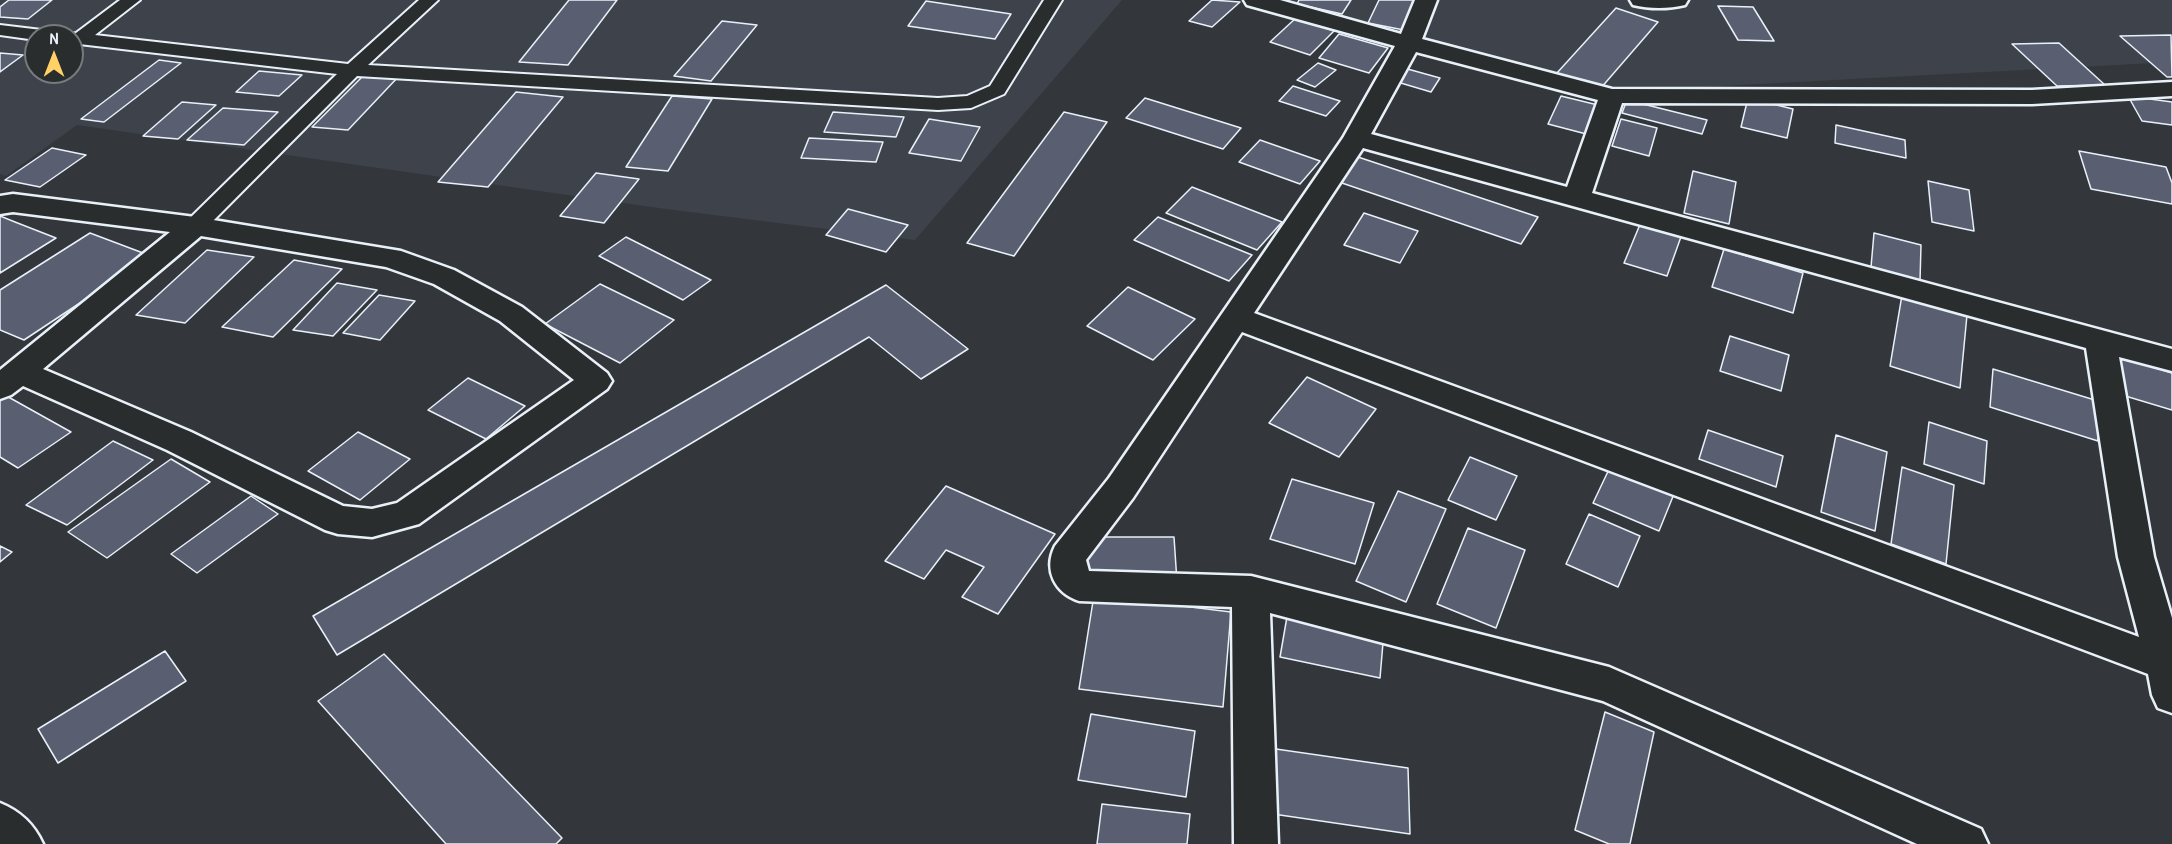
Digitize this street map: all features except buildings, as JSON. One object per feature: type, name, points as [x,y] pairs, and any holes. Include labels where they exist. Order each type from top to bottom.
[{"type":"street","points":[[1255,0],[1612,96],[2032,97],[2172,89]]},
{"type":"street","points":[[1426,0],[1409,43],[1356,138],[1121,488],[1068,557],[1069,572],[1079,586],[1251,592],[1608,685],[1966,844]]},
{"type":"street","points":[[1641,0],[1677,0]]},
{"type":"street","points":[[1576,198],[1612,96]]},
{"type":"street","points":[[1356,138],[2172,360]]},
{"type":"street","points":[[0,205],[13,203],[195,226],[391,258],[444,277],[511,314],[596,381],[407,514],[372,524],[338,520],[179,441],[10,379]]},
{"type":"street","points":[[10,379],[195,226]]},
{"type":"street","points":[[1236,318],[2170,675]]},
{"type":"street","points":[[2101,342],[2136,557],[2170,675]]},
{"type":"street","points":[[1251,592],[1256,844]]},
{"type":"street","points":[[0,824],[21,844]]},
{"type":"lane","points":[[84,33],[131,0]]},
{"type":"lane","points":[[195,226],[352,70],[429,0]]},
{"type":"lane","points":[[84,40],[352,70],[926,103],[971,102],[997,90],[1053,0]]},
{"type":"lane","points":[[0,30],[24,33]]},
{"type":"shaded area","points":[[0,0],[1122,0],[915,240],[666,209],[77,125],[6,176],[0,174]]},
{"type":"shaded area","points":[[1277,0],[2172,0],[2172,62],[1628,91]]}]
